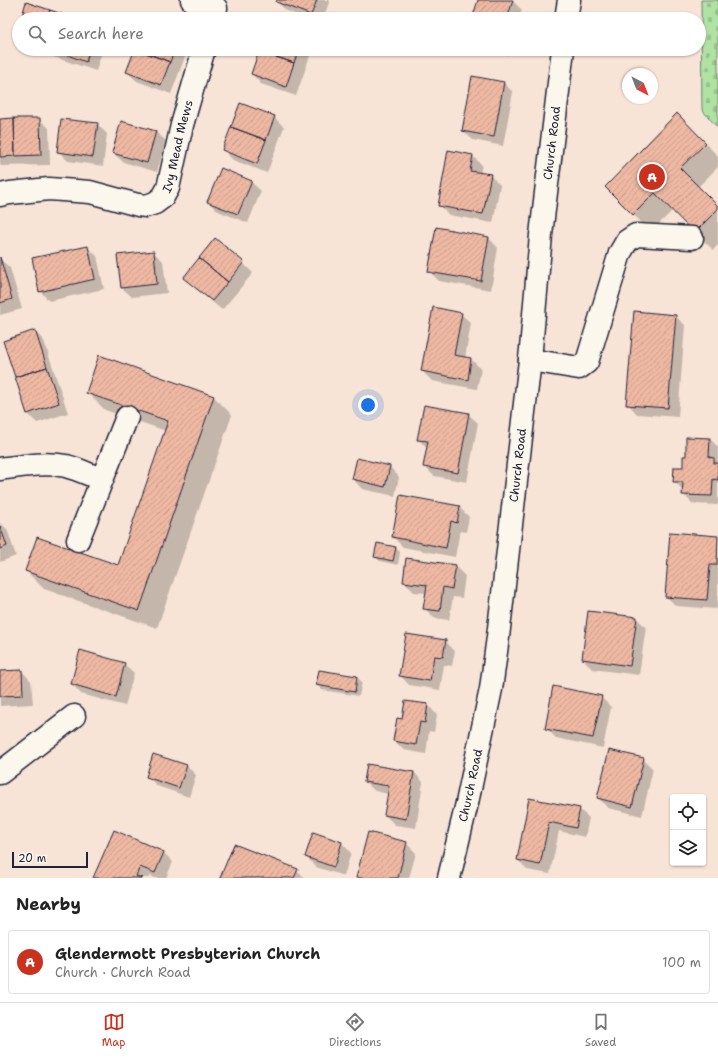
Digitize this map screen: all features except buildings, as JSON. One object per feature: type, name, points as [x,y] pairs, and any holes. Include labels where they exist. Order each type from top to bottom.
[{"type":"street","points":[[192,0],[215,9]]},
{"type":"street","points":[[567,12],[569,0]]},
{"type":"street","name":"Ivy Mead Mews","points":[[0,195],[49,189],[90,192],[138,205],[146,206],[155,204],[163,197],[168,188],[182,125],[202,56]]},
{"type":"street","name":"Church Road","points":[[449,878],[491,689],[530,360],[541,235],[562,56]]},
{"type":"street","points":[[530,360],[579,368],[587,362],[620,253],[627,241],[636,236],[692,238]]},
{"type":"street","points":[[78,540],[127,417]]},
{"type":"street","points":[[0,469],[30,464],[52,464],[67,466],[102,479]]},
{"type":"street","points":[[0,773],[74,716]]},
{"type":"green space","points":[[701,0],[718,0],[718,128],[702,110],[702,56],[706,56],[706,12],[701,12]]},
{"type":"place","name":"Glendermott Presbyterian Church","points":[[652,177]]}]
